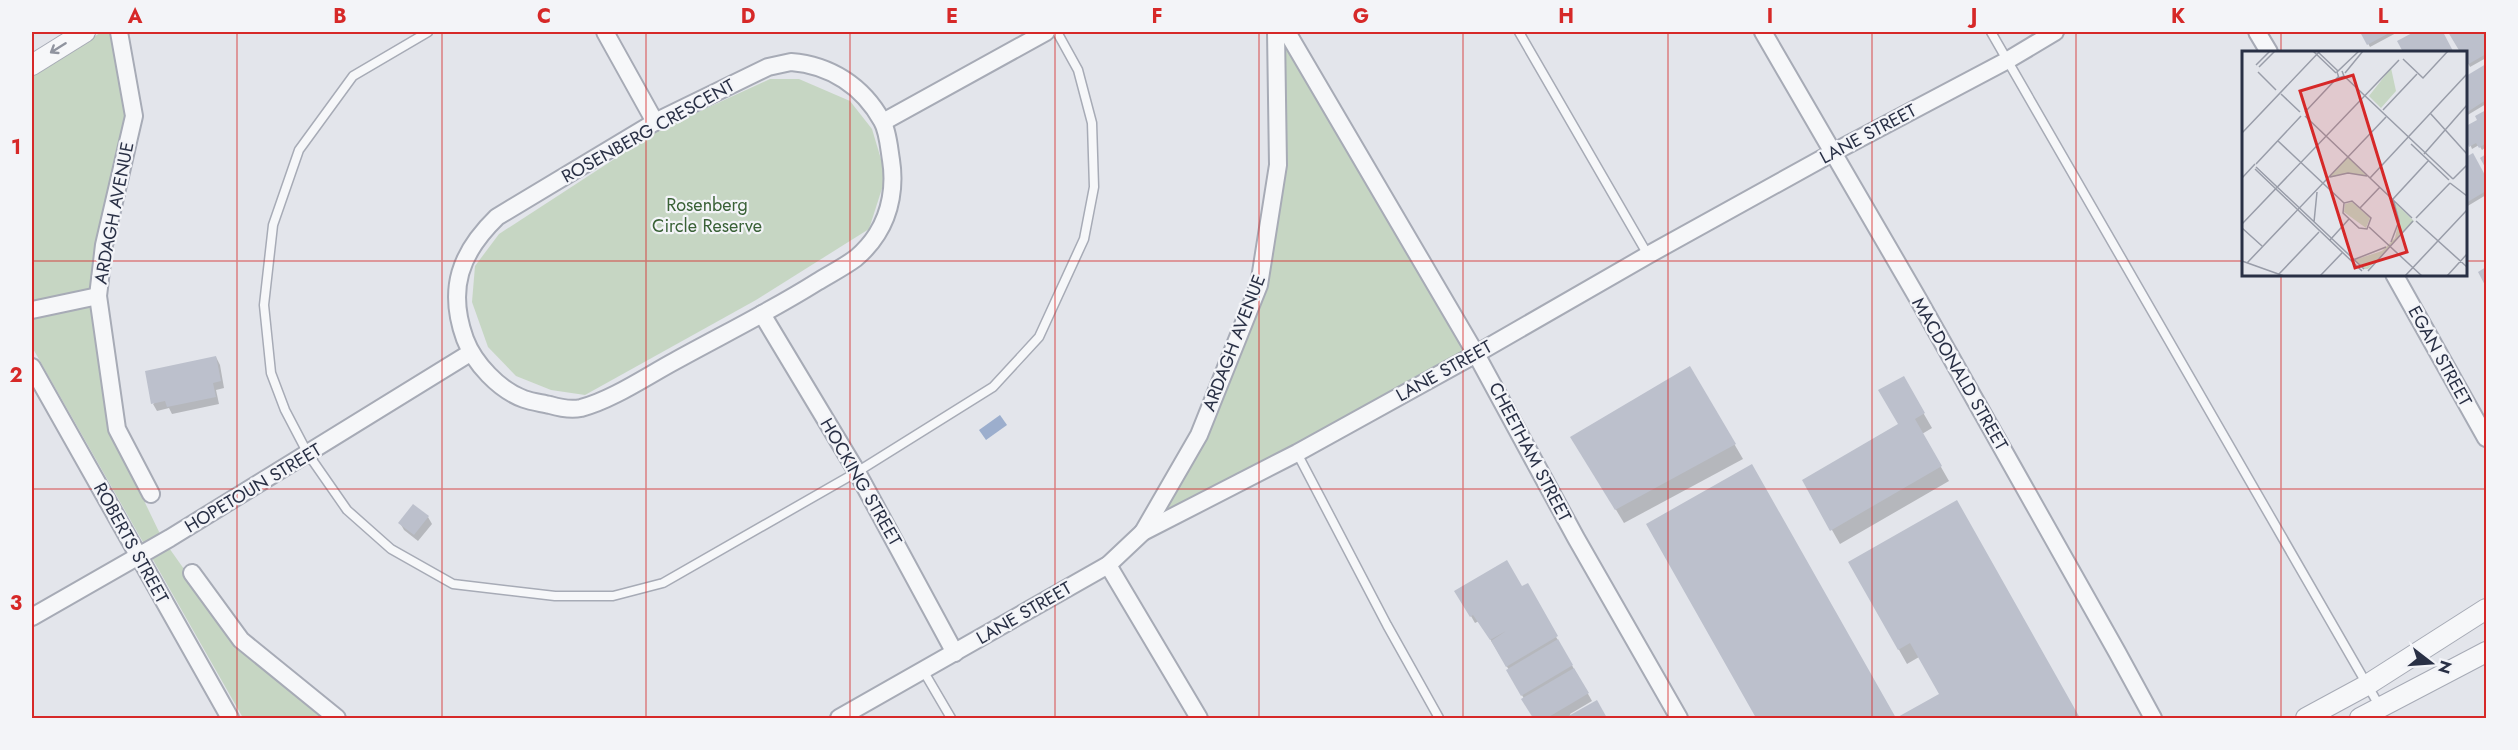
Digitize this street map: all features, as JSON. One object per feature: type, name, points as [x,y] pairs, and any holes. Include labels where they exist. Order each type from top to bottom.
[{"type":"street","points":[[32,64],[85,32]]},
{"type":"street","name":"ARDAGH AVENUE","points":[[119,32],[134,116],[104,245],[98,296],[117,429],[152,494]]},
{"type":"street","points":[[604,32],[655,122]]},
{"type":"street","points":[[883,122],[1046,32]]},
{"type":"street","name":"ARDAGH AVENUE","points":[[1143,532],[1199,435],[1259,285],[1278,165],[1276,32]]},
{"type":"street","name":"CHEETHAM STREET","points":[[1287,32],[1476,354],[1576,538],[1679,718]]},
{"type":"street","name":"MACDONALD STREET","points":[[1763,32],[1834,152],[2153,718]]},
{"type":"street","name":"LANE STREET","points":[[839,718],[924,672],[1108,565],[1143,532],[1297,453],[1648,255],[1834,152],[2008,60],[2055,32]]},
{"type":"street","points":[[2257,32],[2268,51]]},
{"type":"street","name":"ROSENBERG CRESCENT","points":[[791,62],[812,64],[842,77],[862,93],[883,122],[894,182],[888,209],[877,234],[856,258],[762,314],[610,395],[581,408],[562,408],[523,399],[500,383],[470,353],[459,321],[456,300],[458,276],[467,252],[480,233],[497,217],[655,122],[768,67],[791,62]]},
{"type":"street","name":"EGAN STREET","points":[[2395,276],[2487,438]]},
{"type":"street","points":[[32,310],[98,296]]},
{"type":"street","name":"HOCKING STREET","points":[[762,314],[857,472],[955,653]]},
{"type":"street","name":"HOPETOUN STREET","points":[[32,617],[139,556],[470,353]]},
{"type":"street","name":"ROBERTS STREET","points":[[32,367],[230,718]]},
{"type":"street","points":[[1108,565],[1199,718]]},
{"type":"street","points":[[192,573],[241,640],[338,718]]},
{"type":"street","points":[[2306,718],[2367,685],[2487,609]]},
{"type":"street","points":[[2360,718],[2487,652]]},
{"type":"lane","points":[[428,32],[353,76],[299,150],[273,225],[264,305],[271,373],[285,410],[308,454],[347,510],[391,549],[453,584],[555,596],[613,596],[663,583],[857,472],[993,387],[1039,337],[1084,239],[1094,187],[1092,123],[1078,70],[1057,32]]},
{"type":"lane","points":[[1519,32],[1648,255]]},
{"type":"lane","points":[[1991,32],[2380,708]]},
{"type":"lane","points":[[1297,453],[1386,624],[1439,718]]},
{"type":"lane","points":[[924,672],[951,718]]},
{"type":"green space","points":[[102,32],[112,32],[127,113],[97,245],[110,430],[162,538],[237,644],[329,718],[243,718],[32,347],[32,73]]},
{"type":"green space","points":[[1276,32],[1287,32],[1476,354],[1143,532],[1199,435],[1259,285],[1278,165]]},
{"type":"green space","name":"Rosenberg Circle Reserve","points":[[770,79],[799,79],[850,101],[872,129],[886,176],[869,229],[756,300],[585,395],[551,390],[516,376],[488,347],[472,302],[475,266],[499,234],[659,130]]},
{"type":"water","points":[[1000,415],[1007,425],[986,440],[979,430]]},
{"type":"building","points":[[2360,32],[2391,32],[2367,45]]},
{"type":"building","points":[[2414,32],[2443,32],[2453,51],[2402,51],[2397,41]]},
{"type":"building","points":[[2448,32],[2485,32],[2486,54],[2467,65],[2467,51],[2459,51]]},
{"type":"building","points":[[2486,64],[2486,100],[2467,112],[2467,75]]},
{"type":"building","points":[[2486,110],[2486,143],[2479,148],[2476,143],[2469,147],[2467,142],[2467,125],[2477,120],[2475,116]]},
{"type":"building","points":[[2473,153],[2486,177],[2486,191],[2467,202],[2467,156]]},
{"type":"building","points":[[2486,154],[2486,169],[2480,158]]},
{"type":"building","points":[[2486,267],[2486,287],[2478,272]]},
{"type":"building","points":[[216,356],[221,381],[213,383],[216,397],[167,407],[165,401],[151,404],[145,371]]},
{"type":"building","points":[[1690,366],[1736,444],[1615,510],[1570,437]]},
{"type":"building","points":[[1904,376],[1925,413],[1915,419],[1942,466],[1830,531],[1802,480],[1898,424],[1878,390]]},
{"type":"building","points":[[1752,464],[1896,718],[1756,718],[1646,524]]},
{"type":"building","points":[[1957,500],[2080,718],[2019,718],[2018,716],[2014,718],[1896,718],[1939,694],[1910,643],[1898,650],[1848,562]]},
{"type":"building","points":[[413,504],[429,516],[414,535],[398,523]]},
{"type":"building","points":[[1507,560],[1522,586],[1528,583],[1558,636],[1506,667],[1491,641],[1506,631],[1490,640],[1473,615],[1470,617],[1454,591]]},
{"type":"building","points":[[1558,639],[1573,665],[1521,696],[1506,670]]},
{"type":"building","points":[[1574,668],[1589,693],[1547,718],[1533,718],[1521,699]]},
{"type":"building","points":[[1597,700],[1607,718],[1565,718]]}]
